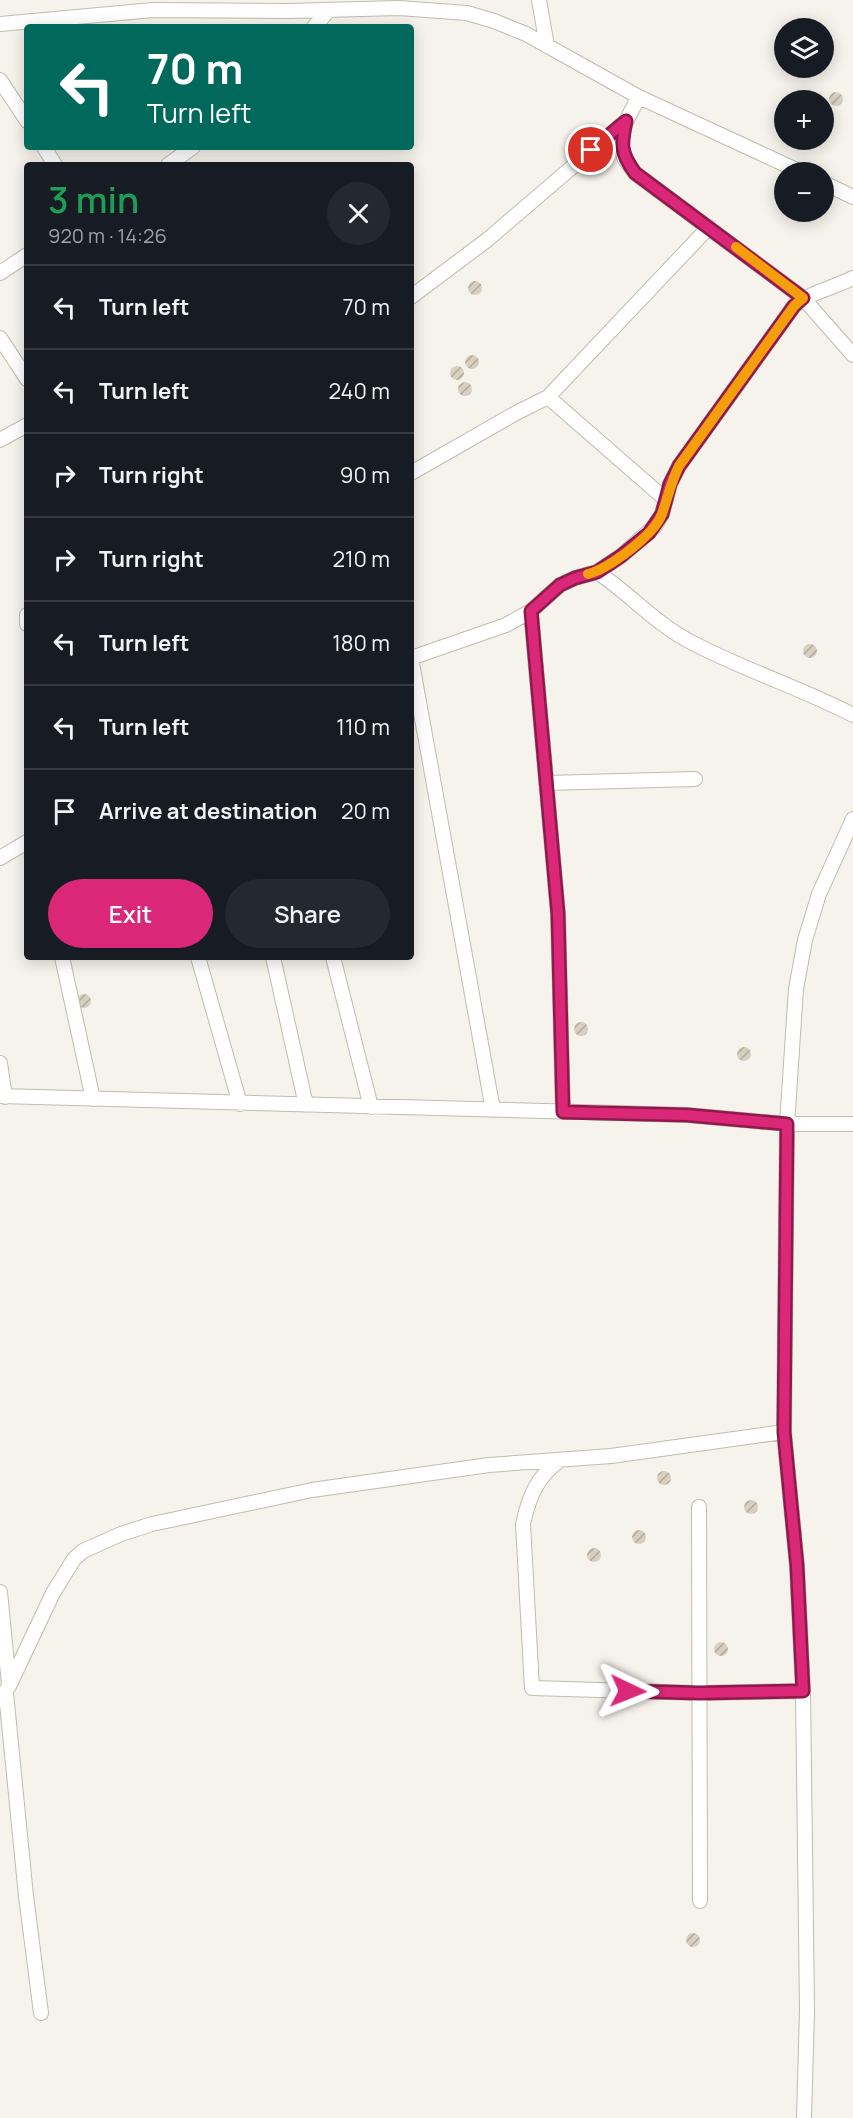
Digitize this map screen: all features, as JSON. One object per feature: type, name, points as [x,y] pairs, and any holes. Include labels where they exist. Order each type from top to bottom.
[{"type":"street","points":[[539,0],[547,46]]},
{"type":"street","points":[[0,24],[153,10],[399,8],[467,13],[505,25],[639,97],[779,162]]},
{"type":"street","points":[[317,24],[329,10]]},
{"type":"street","points":[[0,80],[24,116]]},
{"type":"street","points":[[639,97],[626,121],[621,141],[624,158],[635,173],[803,298],[853,355]]},
{"type":"street","points":[[414,295],[487,240],[626,121]]},
{"type":"street","points":[[172,162],[189,150]]},
{"type":"street","points":[[834,187],[853,196]]},
{"type":"street","points":[[414,471],[548,397],[709,227]]},
{"type":"street","points":[[0,273],[24,257]]},
{"type":"street","points":[[414,657],[506,625],[531,611],[560,585],[597,572],[649,533],[662,514],[665,499],[679,466],[794,306],[803,298],[832,289],[853,278]]},
{"type":"street","points":[[0,338],[24,374]]},
{"type":"street","points":[[548,397],[665,499]]},
{"type":"street","points":[[0,440],[24,427]]},
{"type":"street","points":[[597,572],[622,589],[663,625],[688,641],[814,695],[853,715]]},
{"type":"street","points":[[531,611],[558,914],[563,1112]]},
{"type":"street","points":[[414,675],[493,1110]]},
{"type":"street","points":[[546,783],[694,779]]},
{"type":"street","points":[[804,2118],[807,2010],[803,1691],[797,1566],[784,1432],[787,1124],[796,988],[805,940],[819,894],[853,819]]},
{"type":"street","points":[[0,858],[24,844]]},
{"type":"street","points":[[63,960],[93,1099]]},
{"type":"street","points":[[199,960],[240,1104]]},
{"type":"street","points":[[274,960],[306,1105]]},
{"type":"street","points":[[334,960],[371,1107]]},
{"type":"street","points":[[0,1063],[3,1096],[687,1115],[787,1124],[853,1124]]},
{"type":"street","points":[[5,1693],[53,1593],[69,1566],[83,1551],[121,1534],[152,1524],[312,1490],[489,1465],[632,1453],[784,1432]]},
{"type":"street","points":[[560,1460],[548,1469],[536,1484],[527,1503],[523,1524],[532,1688],[699,1693],[803,1691]]},
{"type":"street","points":[[699,1508],[700,1901]]},
{"type":"street","points":[[0,1592],[5,1693],[26,1896],[41,2013]]},
{"type":"building","points":[[834,93],[842,96],[841,104],[834,105]]},
{"type":"building","points":[[475,281],[480,283],[482,288],[480,293],[475,295],[470,293],[468,288],[470,283]]},
{"type":"building","points":[[472,355],[477,357],[479,362],[477,367],[472,369],[467,367],[465,362],[467,357]]},
{"type":"building","points":[[457,366],[462,368],[464,373],[462,378],[457,380],[452,378],[450,373],[452,368]]},
{"type":"building","points":[[465,382],[470,384],[472,389],[470,394],[465,396],[460,394],[458,389],[460,384]]},
{"type":"building","points":[[810,644],[815,646],[817,651],[815,656],[810,658],[805,656],[803,651],[805,646]]},
{"type":"building","points":[[84,994],[89,996],[91,1001],[89,1006],[84,1008],[79,1006],[77,1001],[79,996]]},
{"type":"building","points":[[581,1022],[586,1024],[588,1029],[586,1034],[581,1036],[576,1034],[574,1029],[576,1024]]},
{"type":"building","points":[[744,1047],[749,1049],[751,1054],[749,1059],[744,1061],[739,1059],[737,1054],[739,1049]]},
{"type":"building","points":[[664,1471],[669,1473],[671,1478],[669,1483],[664,1485],[659,1483],[657,1478],[659,1473]]},
{"type":"building","points":[[751,1500],[756,1502],[758,1507],[756,1512],[751,1514],[746,1512],[744,1507],[746,1502]]},
{"type":"building","points":[[639,1530],[644,1532],[646,1537],[644,1542],[639,1544],[634,1542],[632,1537],[634,1532]]},
{"type":"building","points":[[594,1548],[599,1550],[601,1555],[599,1560],[594,1562],[589,1560],[587,1555],[589,1550]]},
{"type":"building","points":[[721,1642],[726,1644],[728,1649],[726,1654],[721,1656],[716,1654],[714,1649],[716,1644]]},
{"type":"building","points":[[693,1933],[698,1935],[700,1940],[698,1945],[693,1947],[688,1945],[686,1940],[688,1935]]},
{"type":"slow traffic","points":[[588,574],[597,572],[621,556],[655,526],[662,514],[670,484],[679,466],[794,306],[803,298],[736,247]]},
{"type":"route","points":[[591,150],[626,121],[621,141],[624,158],[635,173],[803,298],[794,306],[679,466],[670,484],[662,514],[649,533],[597,572],[560,585],[531,611],[558,914],[563,1112],[687,1115],[787,1124],[784,1432],[797,1566],[803,1691],[699,1693],[628,1691]]}]
